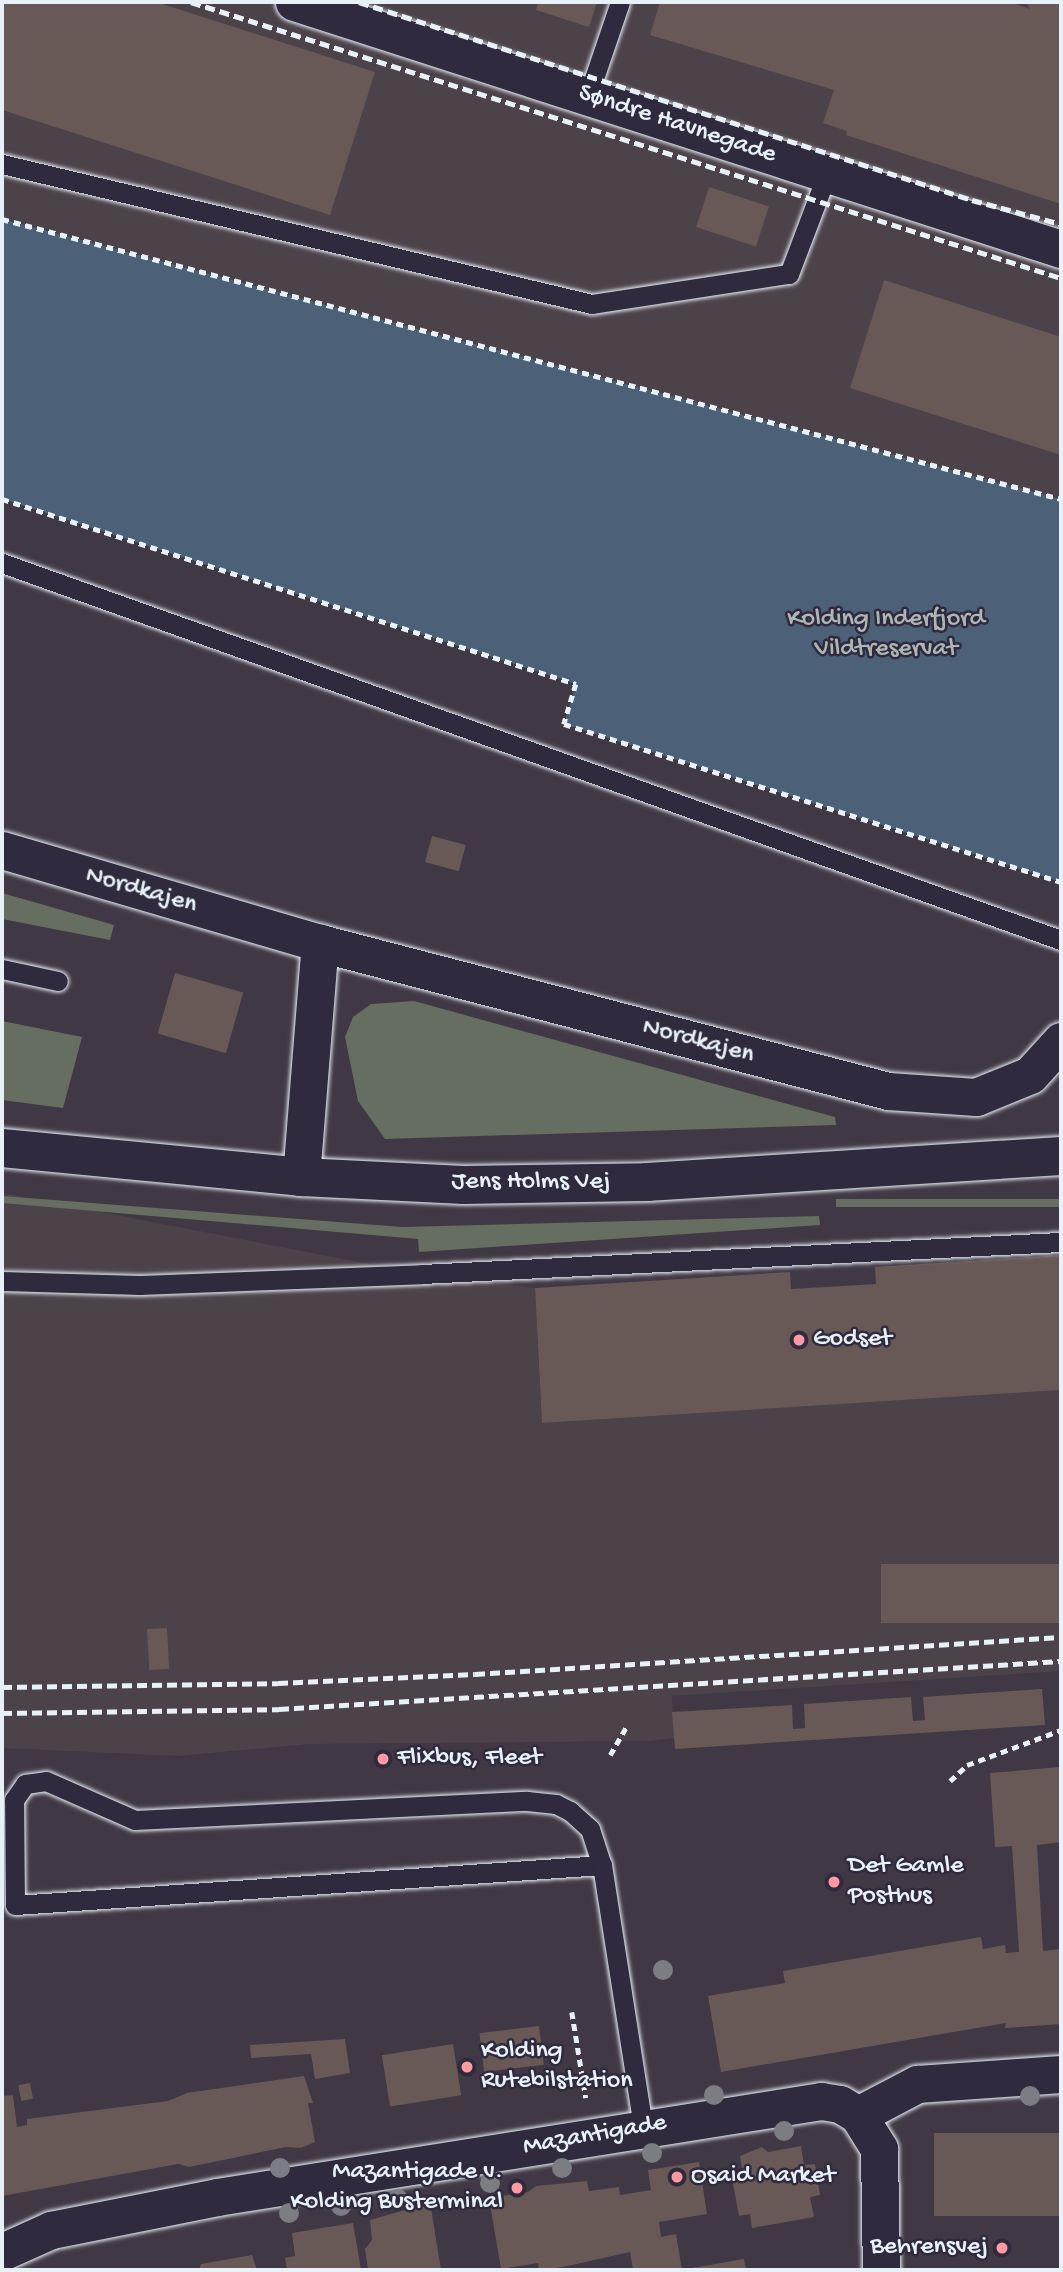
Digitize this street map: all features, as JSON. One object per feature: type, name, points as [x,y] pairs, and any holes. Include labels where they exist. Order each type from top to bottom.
[{"type":"main road","name":"Jens Holms Vej","points":[[2,1148],[301,1177],[464,1185],[647,1182],[1061,1156]]},
{"type":"street","name":"Søndre Havnegade","points":[[294,2],[1061,249]]},
{"type":"street","name":"Nordkajen","points":[[2,850],[320,943],[888,1091],[976,1097],[1030,1075],[1061,1041]]},
{"type":"street","points":[[301,1177],[320,943]]},
{"type":"street","points":[[881,2270],[879,2149],[858,2115],[917,2084],[1061,2074]]},
{"type":"street","name":"Mazantigade","points":[[2,2252],[76,2224],[643,2127],[821,2101],[840,2104],[858,2115]]},
{"type":"lane","points":[[588,96],[620,2]]},
{"type":"lane","points":[[2,164],[592,304],[789,274],[827,174]]},
{"type":"lane","points":[[2,563],[1061,940]]},
{"type":"lane","points":[[2,969],[58,981]]},
{"type":"lane","points":[[2,1281],[139,1284],[381,1276],[1061,1242]]},
{"type":"lane","points":[[602,1865],[15,1905],[14,1800],[25,1784],[34,1781],[62,1786],[114,1814],[135,1820],[541,1802],[570,1811],[590,1829],[602,1865],[643,2127]]},
{"type":"path","points":[[2,219],[1061,499]]},
{"type":"path","points":[[2,499],[576,684],[564,724],[1061,882]]},
{"type":"path","points":[[610,1755],[626,1727]]},
{"type":"path","points":[[950,1781],[975,1761],[1061,1730]]},
{"type":"path","points":[[572,2012],[592,2137]]},
{"type":"shaded area","points":[[2,2],[1061,2],[1061,499],[2,219]]},
{"type":"shaded area","points":[[2,1193],[421,1274],[535,1288],[542,1423],[1061,1390],[1061,1671],[672,1696],[674,1738],[649,1741],[309,1744],[178,1756],[2,1748]]},
{"type":"green space","points":[[2,893],[114,925],[110,940],[2,919]]},
{"type":"green space","points":[[414,1001],[835,1117],[836,1125],[385,1139],[358,1101],[345,1037],[353,1017],[371,1004]]},
{"type":"green space","points":[[2,1021],[82,1037],[63,1108],[2,1100]]},
{"type":"green space","points":[[2,1196],[402,1227],[819,1216],[820,1225],[419,1252],[418,1239],[2,1203]]},
{"type":"green space","points":[[836,1199],[1061,1199],[1061,1207],[836,1207]]},
{"type":"water","name":"Kolding Inderfjord Vildtreservat","points":[[2,219],[1061,499],[1061,882],[564,724],[576,684],[2,499]]},
{"type":"building","points":[[2,2],[156,2],[375,72],[330,215],[2,110]]},
{"type":"building","points":[[538,2],[597,2],[589,27],[536,10]]},
{"type":"building","points":[[660,2],[1009,2],[1030,9],[1026,2],[1061,2],[1061,204],[846,135],[847,131],[823,123],[834,90],[650,35]]},
{"type":"building","points":[[709,187],[769,206],[756,246],[696,227]]},
{"type":"building","points":[[884,280],[1061,337],[1061,455],[850,388]]},
{"type":"building","points":[[432,836],[466,845],[459,871],[425,862]]},
{"type":"building","points":[[175,973],[243,993],[226,1053],[158,1034]]},
{"type":"building","name":"Godset","points":[[1061,1255],[1061,1390],[542,1423],[535,1288],[790,1272],[791,1289],[876,1284],[875,1267]]},
{"type":"building","points":[[881,1564],[1061,1564],[1061,1623],[881,1623]]},
{"type":"building","points":[[167,1628],[169,1669],[149,1670],[147,1629]]},
{"type":"building","points":[[1042,1689],[1045,1725],[675,1749],[672,1712],[792,1705],[793,1729],[805,1728],[804,1704],[911,1697],[913,1721],[925,1720],[923,1697]]},
{"type":"building","points":[[1061,1767],[1061,1842],[1037,1845],[1043,1951],[1061,1949],[1061,2024],[1005,2028],[1006,2023],[721,2072],[708,1996],[785,1983],[783,1971],[981,1937],[983,1949],[1005,1945],[1006,1953],[1019,1952],[1012,1846],[995,1847],[990,1773]]},
{"type":"building","points":[[539,2026],[544,2065],[484,2072],[479,2033]]},
{"type":"building","points":[[345,2039],[350,2073],[315,2079],[311,2054],[251,2058],[250,2045]]},
{"type":"building","points":[[453,2044],[461,2095],[390,2107],[382,2055]]},
{"type":"building","points":[[304,2076],[313,2103],[308,2103],[315,2142],[301,2148],[286,2147],[189,2167],[178,2164],[2,2196],[2,2096],[13,2095],[17,2127],[27,2125],[27,2119],[168,2101],[187,2093]]},
{"type":"building","points":[[30,2083],[33,2099],[21,2101],[18,2085]]},
{"type":"building","points":[[934,2133],[1061,2133],[1061,2216],[934,2216]]},
{"type":"building","points":[[801,2146],[804,2165],[815,2164],[820,2195],[810,2197],[814,2217],[752,2228],[750,2214],[739,2216],[732,2178],[743,2176],[740,2156],[762,2147],[768,2152]]},
{"type":"building","points":[[699,2162],[707,2214],[659,2222],[661,2237],[676,2234],[682,2270],[633,2270],[630,2252],[563,2267],[539,2270],[538,2263],[501,2269],[489,2198],[528,2192],[536,2186],[587,2181],[589,2191],[619,2187],[620,2195],[651,2190],[648,2170]]},
{"type":"building","points":[[419,2206],[431,2208],[441,2270],[368,2269],[365,2249],[372,2240],[370,2220]]},
{"type":"building","points":[[353,2223],[361,2270],[287,2270],[285,2258],[295,2256],[292,2233]]},
{"type":"building","points":[[252,2255],[257,2270],[199,2270],[201,2264]]},
{"type":"building","points":[[744,2259],[746,2270],[686,2270],[686,2269]]},
{"type":"railway","points":[[191,2],[1061,278]]},
{"type":"railway","points":[[359,2],[972,200],[1061,224]]},
{"type":"railway","points":[[2,1687],[278,1683],[475,1674],[1061,1637]]},
{"type":"railway","points":[[2,1713],[279,1709],[1061,1661]]},
{"type":"place","name":"Godset","points":[[799,1340]]},
{"type":"place","name":"Flixbus, Fleet","points":[[383,1759]]},
{"type":"place","name":"Det Gamle Posthus","points":[[834,1882]]},
{"type":"place","name":"Kolding Rutebilstation","points":[[467,2067]]},
{"type":"place","name":"Osaid Market","points":[[677,2177]]},
{"type":"place","name":"Mazantigade v. Kolding Busterminal","points":[[517,2188]]},
{"type":"place","name":"Behrensvej","points":[[1002,2248]]}]
